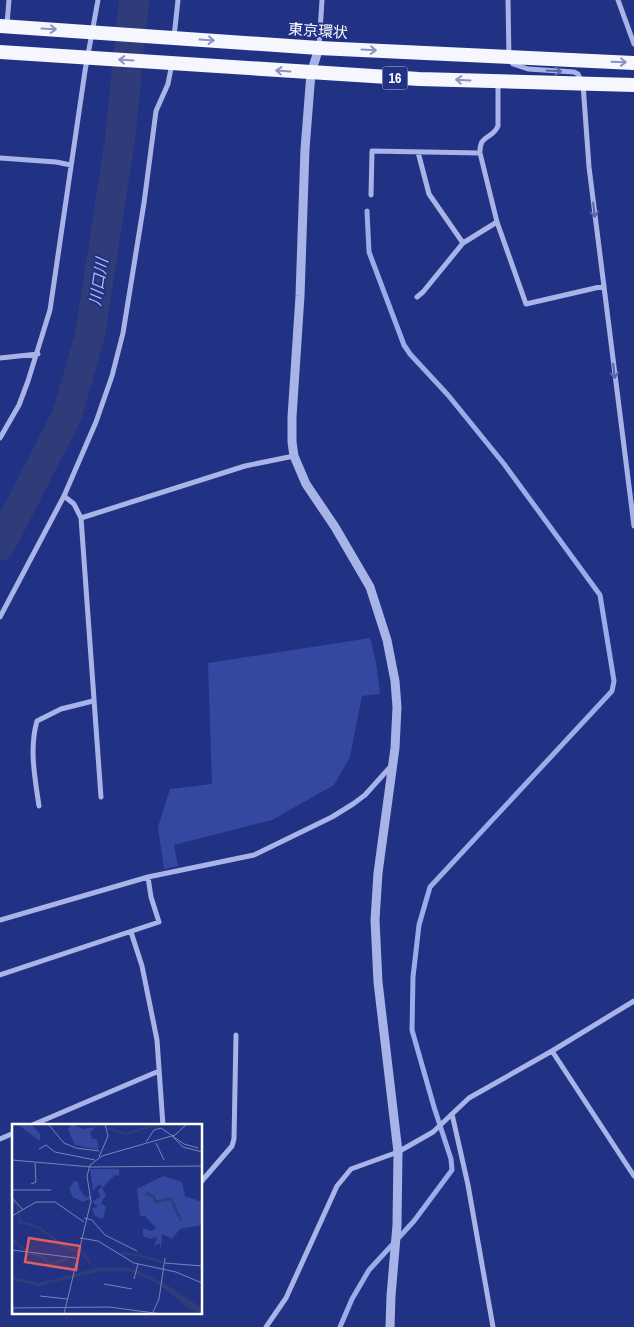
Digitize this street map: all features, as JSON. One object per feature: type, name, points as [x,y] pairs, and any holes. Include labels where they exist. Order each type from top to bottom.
[{"type":"highway","name":"東京環状","points":[[3,26],[319,48],[510,58],[634,62]]},
{"type":"highway","name":"16","points":[[0,52],[419,79],[634,85]]},
{"type":"street","points":[[3,26],[10,0]]},
{"type":"street","points":[[0,438],[19,405],[38,354],[50,310],[72,165],[96,33],[98,0]]},
{"type":"street","points":[[174,38],[178,0]]},
{"type":"street","points":[[322,0],[319,48],[311,73],[304,149],[300,296],[292,417],[294,456],[306,484],[335,526],[365,576],[381,619],[396,681],[397,714],[393,764],[378,873],[375,947],[398,1152],[397,1225],[390,1327]]},
{"type":"street","points":[[508,0],[510,58],[514,64],[528,69],[574,72],[578,74],[582,84],[589,167],[634,526]]},
{"type":"street","points":[[618,0],[634,44]]},
{"type":"street","points":[[0,617],[64,496],[96,422],[119,353],[143,212],[156,111],[168,84],[172,63]]},
{"type":"street","points":[[498,82],[498,126],[496,130],[479,144],[480,153],[497,222],[526,304],[604,286]]},
{"type":"street","points":[[371,195],[372,151],[480,153]]},
{"type":"street","points":[[418,152],[429,194],[463,243]]},
{"type":"street","points":[[0,158],[72,165]]},
{"type":"street","points":[[417,297],[424,292],[463,243],[497,222]]},
{"type":"street","points":[[0,358],[38,354]]},
{"type":"street","points":[[81,518],[245,466],[294,456]]},
{"type":"street","points":[[64,496],[74,504],[81,518],[100,797]]},
{"type":"street","points":[[38,806],[32,749],[37,721],[61,709],[93,700]]},
{"type":"street","points":[[0,920],[148,877],[254,855],[332,817],[353,804],[393,764]]},
{"type":"street","points":[[0,975],[159,922],[151,897],[148,877]]},
{"type":"street","points":[[131,932],[142,966],[158,1040],[164,1124]]},
{"type":"street","points":[[266,1327],[286,1298],[337,1186],[351,1169],[398,1152],[433,1132],[470,1098],[552,1051],[634,1000]]},
{"type":"street","points":[[202,1181],[232,1146],[234,1139],[236,1036]]},
{"type":"street","points":[[552,1051],[634,1176]]},
{"type":"street","points":[[35,1124],[159,1071]]},
{"type":"street","points":[[450,1115],[468,1185],[493,1327]]},
{"type":"street","points":[[0,1139],[12,1134]]},
{"type":"shaded area","points":[[370,638],[376,662],[380,694],[362,696],[350,757],[334,785],[272,820],[174,845],[178,866],[164,869],[158,827],[170,789],[212,784],[208,663]]},
{"type":"waterway","name":"川口川","points":[[0,546],[67,415],[90,335],[120,139],[134,0]]},
{"type":"waterway","points":[[340,1327],[352,1299],[369,1270],[414,1221],[452,1170],[451,1159],[412,1030],[413,977],[419,925],[430,887],[612,691],[614,681],[600,595],[504,464],[448,395],[404,345],[369,252],[367,211]]}]
